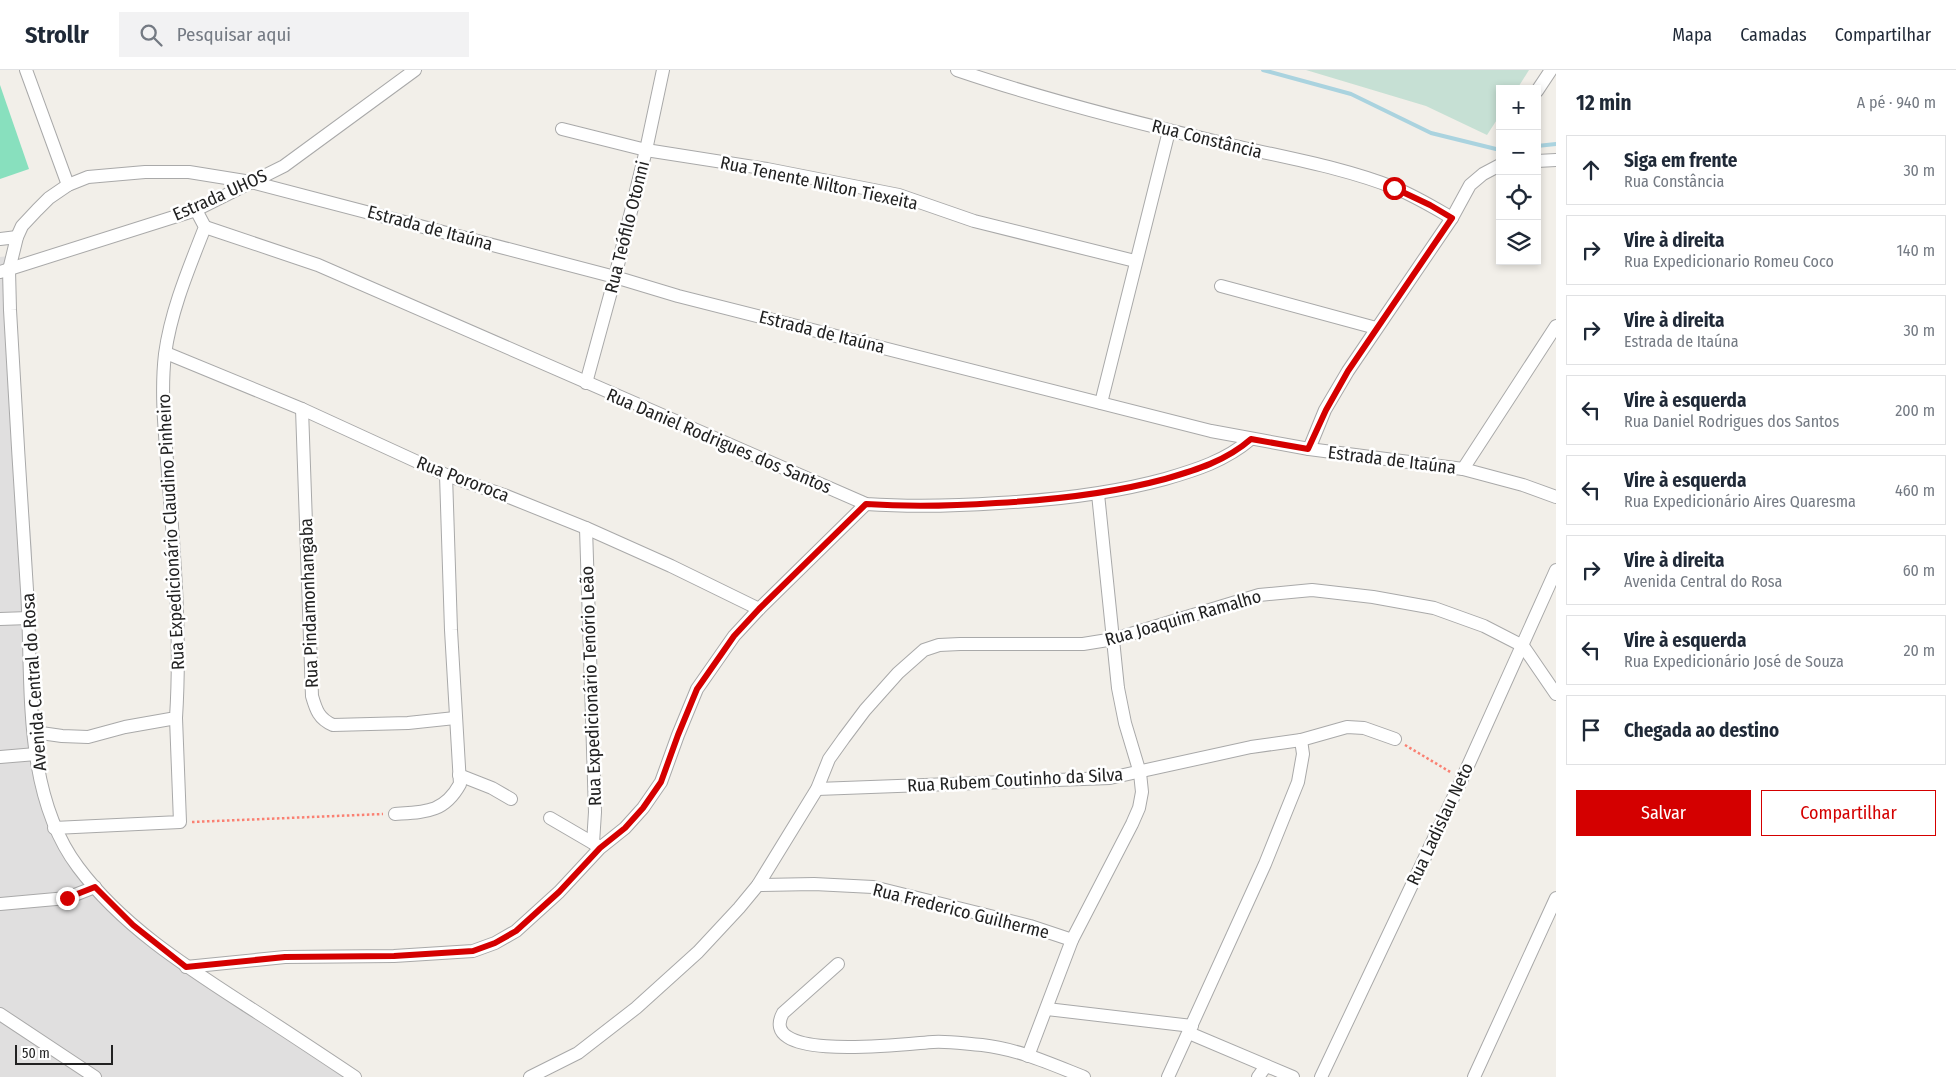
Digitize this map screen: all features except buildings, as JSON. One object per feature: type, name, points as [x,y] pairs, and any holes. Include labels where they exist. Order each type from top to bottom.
[{"type":"street","points":[[26,70],[68,185]]},
{"type":"street","name":"Estrada UHOS","points":[[4,271],[196,210],[284,166],[415,70]]},
{"type":"street","name":"Rua Teófilo Otonni","points":[[586,383],[615,277],[646,150],[663,70]]},
{"type":"street","name":"Rua Constância","points":[[957,70],[990,82],[1169,130],[1356,175],[1394,188],[1452,218]]},
{"type":"street","points":[[1541,85],[1551,70]]},
{"type":"street","name":"Rua Tenente Nilton Tiexeita","points":[[562,129],[646,150],[767,169],[899,195],[974,222],[1135,261]]},
{"type":"street","points":[[1101,403],[1169,130]]},
{"type":"street","points":[[1541,161],[1556,160]]},
{"type":"street","points":[[1308,449],[1326,410],[1376,328],[1452,218],[1470,185],[1482,174],[1496,167]]},
{"type":"street","name":"Estrada de Itaúna","points":[[88,178],[145,172],[189,172],[252,182],[615,277],[678,296],[1101,403],[1251,439],[1308,449],[1463,469],[1523,485],[1556,497]]},
{"type":"street","name":"Avenida Central do Rosa","points":[[88,178],[68,185],[36,210],[22,226],[4,271],[10,310],[34,732],[36,754],[47,807],[54,828],[68,853],[95,887],[133,925],[186,967],[355,1077]]},
{"type":"street","points":[[196,210],[205,227]]},
{"type":"street","name":"Rua Expedicionário Claudino Pinheiro","points":[[180,822],[176,718],[178,635],[164,376],[172,318],[205,227]]},
{"type":"street","name":"Rua Daniel Rodrigues dos Santos","points":[[205,227],[318,265],[866,504],[893,506],[971,505],[1052,500],[1098,494],[1147,484],[1204,468],[1239,449],[1251,439]]},
{"type":"street","points":[[0,239],[17,237]]},
{"type":"street","points":[[1221,286],[1376,328]]},
{"type":"street","points":[[1463,469],[1556,326]]},
{"type":"street","name":"Rua Pororoca","points":[[166,353],[302,409],[446,475],[504,495],[586,528],[671,566],[759,609]]},
{"type":"street","name":"Rua Pindamonhangaba","points":[[302,409],[312,696],[316,710],[323,720],[333,725],[408,723],[455,718]]},
{"type":"street","points":[[395,814],[418,813],[435,809],[447,803],[460,784],[455,718],[446,475]]},
{"type":"street","points":[[1028,1056],[1072,940],[1132,824],[1139,808],[1142,792],[1140,772],[1125,723],[1118,688],[1098,494]]},
{"type":"street","points":[[186,967],[285,957],[394,956],[473,951],[495,943],[516,931],[559,892],[596,846],[625,828],[643,808],[661,782],[697,689],[734,636],[866,504]]},
{"type":"street","name":"Rua Expedicionário Tenório Leão","points":[[586,528],[596,846]]},
{"type":"street","name":"Rua Ladislau Neto","points":[[1321,1077],[1462,779],[1556,570]]},
{"type":"street","name":"Rua Joaquim Ramalho","points":[[530,1077],[578,1053],[636,1008],[698,952],[758,885],[817,790],[829,759],[865,710],[898,673],[924,650],[939,645],[960,644],[1083,644],[1114,639],[1258,595],[1312,590],[1373,597],[1434,608],[1484,626],[1523,646],[1556,694]]},
{"type":"street","points":[[0,619],[29,618]]},
{"type":"street","points":[[34,732],[88,737],[125,727],[176,718]]},
{"type":"street","name":"Rua Rubem Coutinho da Silva","points":[[817,790],[1110,778],[1251,747],[1301,740],[1347,727],[1364,728],[1395,739]]},
{"type":"street","points":[[1168,1077],[1265,864],[1298,782],[1303,754],[1301,740]]},
{"type":"street","points":[[0,756],[36,754]]},
{"type":"street","points":[[459,775],[492,788],[511,799]]},
{"type":"street","points":[[550,818],[596,846]]},
{"type":"street","points":[[54,828],[180,822]]},
{"type":"street","name":"Rua Frederico Guilherme","points":[[758,885],[814,884],[873,887],[1030,926],[1072,940]]},
{"type":"street","points":[[0,904],[67,898],[95,887]]},
{"type":"street","points":[[1474,1077],[1556,898]]},
{"type":"street","points":[[838,964],[783,1013],[779,1020],[779,1026],[781,1031],[791,1039],[803,1044],[862,1048],[907,1043],[940,1042],[985,1046],[1028,1056],[1084,1077]]},
{"type":"street","points":[[1047,1008],[1190,1030],[1293,1077]]},
{"type":"street","points":[[0,1014],[95,1077]]},
{"type":"street","points":[[1258,1077],[1266,1066]]},
{"type":"path","points":[[1395,739],[1462,779]]},
{"type":"path","points":[[180,822],[395,814]]},
{"type":"shaded area","points":[[8,256],[32,550],[36,762],[73,861],[111,911],[352,1077],[0,1077],[0,257]]},
{"type":"green space","points":[[1306,70],[1529,70],[1520,85],[1496,85],[1496,121],[1487,135],[1426,106]]},
{"type":"green space","points":[[0,85],[29,169],[0,179]]},
{"type":"waterway","points":[[1263,70],[1351,94],[1431,133],[1496,149]]},
{"type":"waterway","points":[[1541,146],[1556,144]]},
{"type":"route","points":[[67,898],[95,887],[133,925],[186,967],[285,957],[394,956],[473,951],[495,943],[516,931],[559,892],[600,848],[625,828],[643,808],[661,782],[697,689],[734,636],[866,504],[893,506],[971,505],[1052,500],[1098,494],[1147,484],[1204,468],[1239,449],[1251,439],[1308,449],[1326,410],[1348,371],[1452,218],[1394,188]]}]
